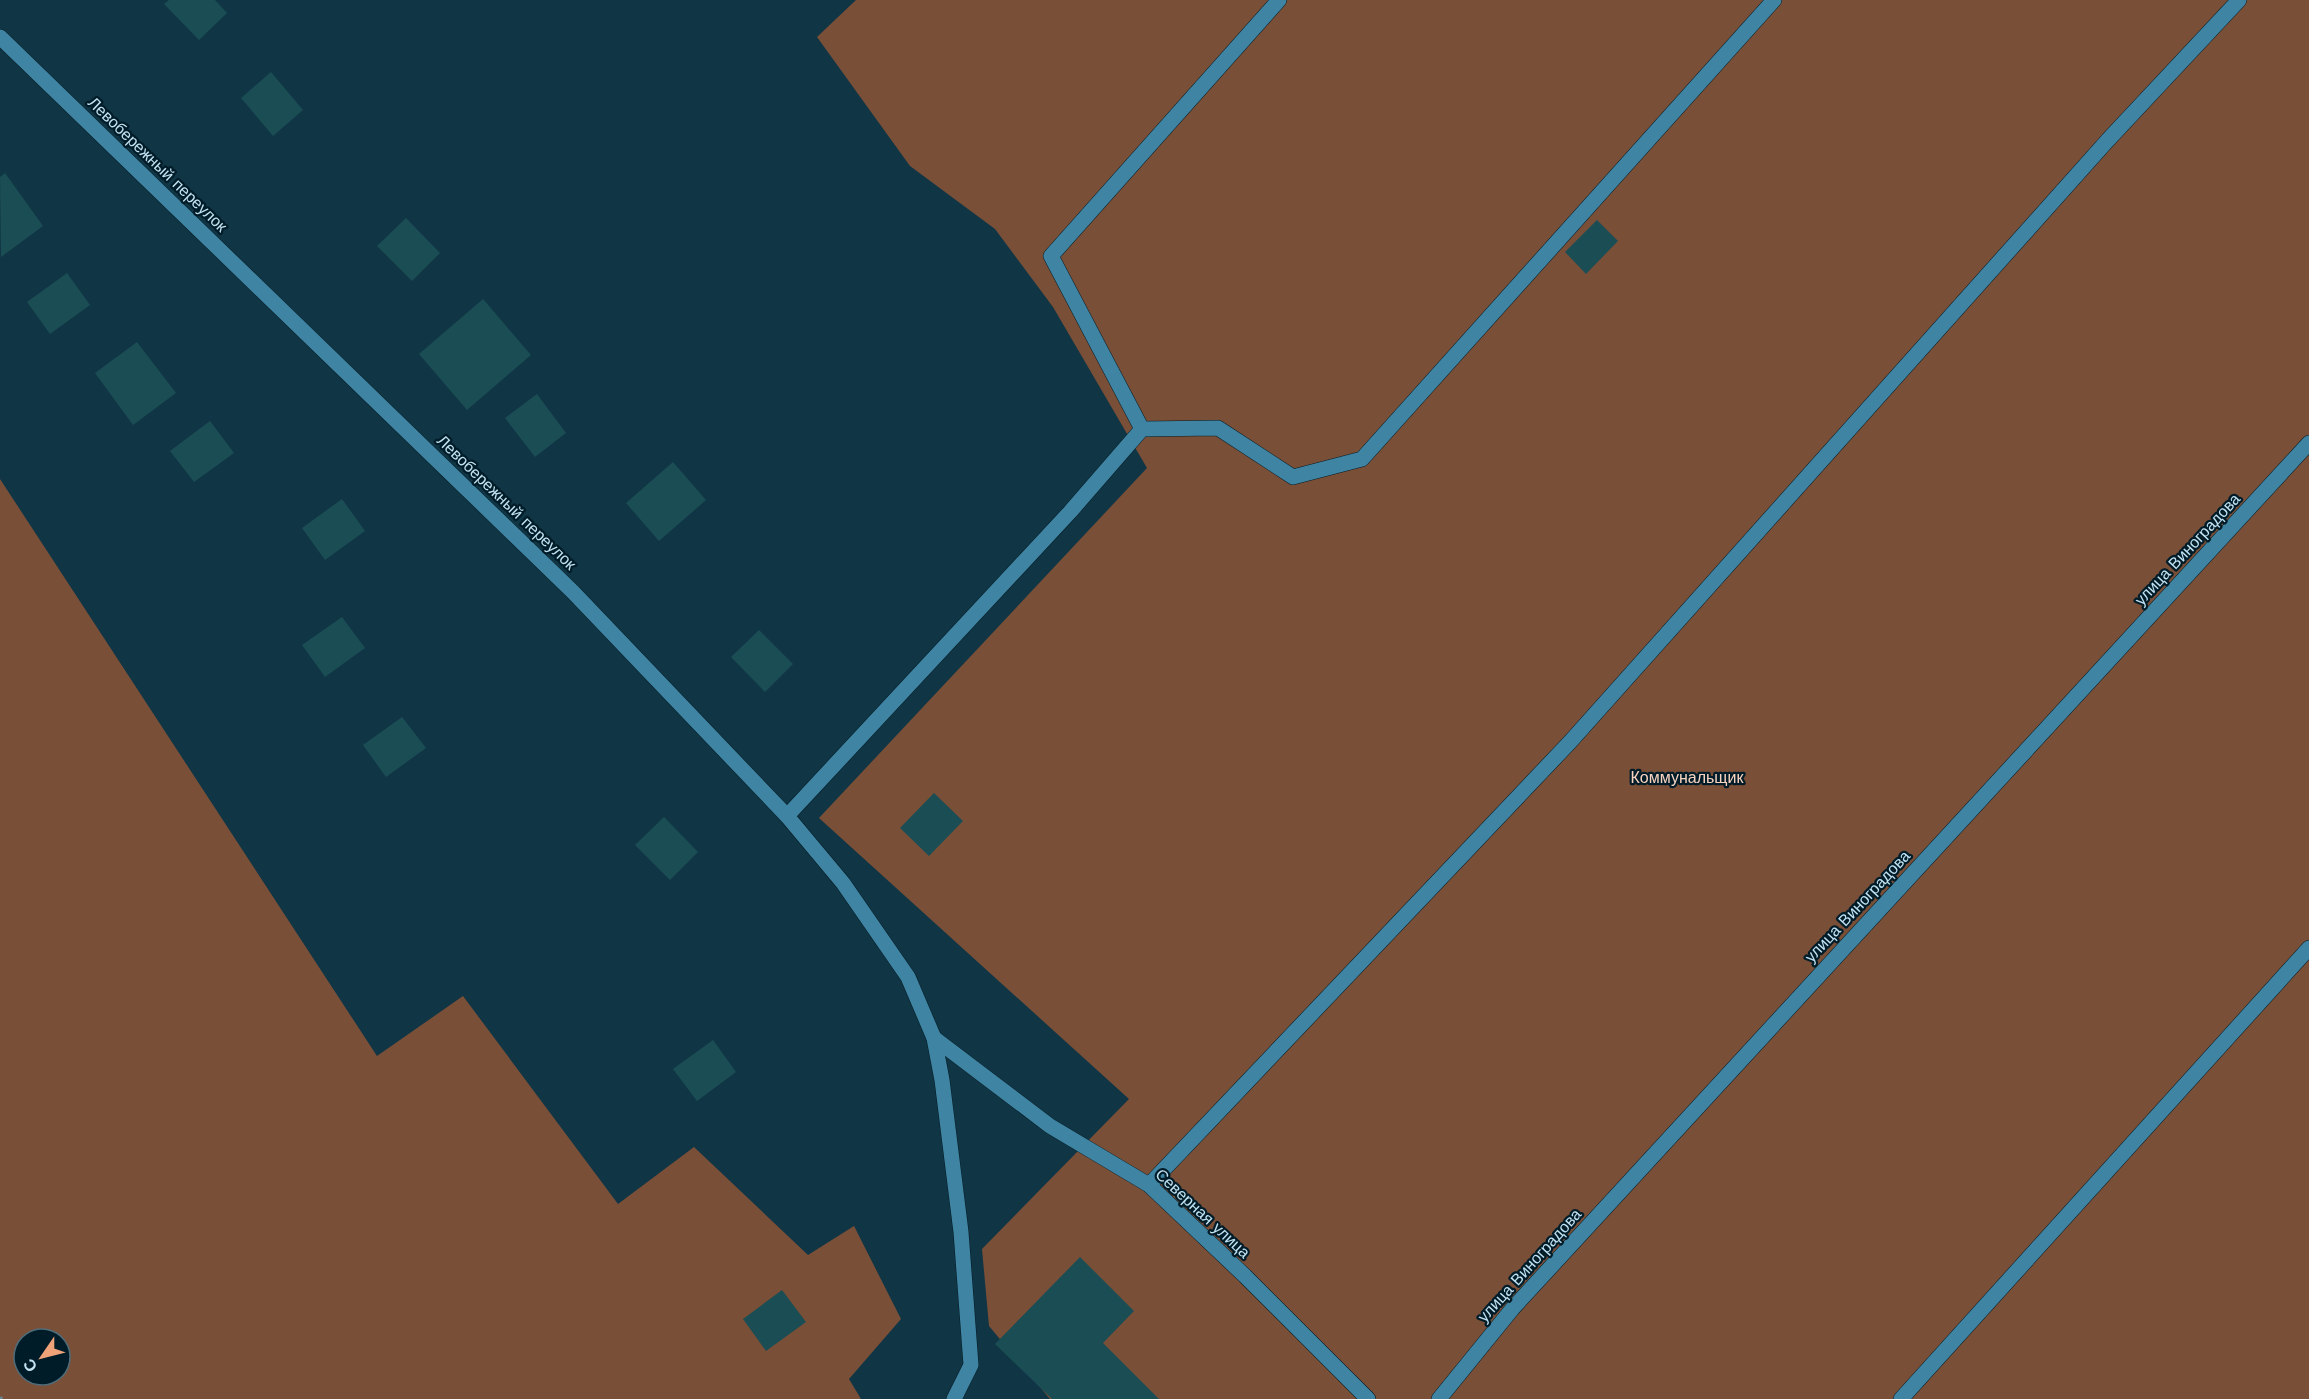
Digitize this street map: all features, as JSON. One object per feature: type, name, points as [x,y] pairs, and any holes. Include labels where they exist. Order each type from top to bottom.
[{"type":"street","points":[[1142,429],[1051,256],[1279,0]]},
{"type":"street","points":[[787,816],[1070,512],[1142,429],[1218,428],[1293,477],[1362,459],[1774,0]]},
{"type":"street","points":[[1149,1185],[1570,742],[2099,150],[2239,0]]},
{"type":"street","name":"Левобережный переулок","points":[[0,36],[573,592],[787,816],[843,883],[908,977],[934,1038],[942,1080],[961,1233],[971,1365],[954,1399]]},
{"type":"street","name":"улица Виноградова","points":[[1439,1399],[1513,1308],[2309,443]]},
{"type":"street","points":[[1902,1399],[2309,948]]},
{"type":"street","name":"Северная улица","points":[[934,1038],[1050,1126],[1149,1185],[1245,1276],[1368,1399]]},
{"type":"green space","name":"Коммунальщик","points":[[856,0],[2309,0],[2309,1399],[1050,1399],[989,1326],[982,1249],[1129,1099],[819,818],[1147,468],[1053,307],[995,229],[910,166],[817,37]]},
{"type":"green space","points":[[0,479],[377,1056],[463,996],[618,1204],[694,1147],[808,1255],[854,1226],[901,1319],[849,1379],[861,1399],[0,1399]]},
{"type":"building","points":[[169,0],[215,0],[227,13],[199,40],[164,4]]},
{"type":"building","points":[[271,72],[303,110],[273,136],[241,98]]},
{"type":"building","points":[[5,173],[43,226],[1,257],[0,177]]},
{"type":"building","points":[[406,218],[440,253],[412,281],[377,246]]},
{"type":"building","points":[[1597,220],[1618,241],[1586,274],[1565,252]]},
{"type":"building","points":[[67,273],[90,305],[50,334],[27,302]]},
{"type":"building","points":[[483,299],[531,355],[467,410],[419,354]]},
{"type":"building","points":[[137,342],[176,393],[133,425],[95,373]]},
{"type":"building","points":[[537,394],[566,433],[535,457],[505,418]]},
{"type":"building","points":[[210,421],[234,453],[194,482],[170,451]]},
{"type":"building","points":[[673,462],[706,500],[659,541],[626,503]]},
{"type":"building","points":[[342,499],[365,531],[325,560],[302,528]]},
{"type":"building","points":[[342,617],[365,648],[325,677],[302,645]]},
{"type":"building","points":[[759,630],[793,664],[765,692],[731,657]]},
{"type":"building","points":[[402,717],[426,748],[386,777],[363,745]]},
{"type":"building","points":[[934,793],[963,821],[929,856],[900,828]]},
{"type":"building","points":[[664,817],[698,852],[670,880],[635,845]]},
{"type":"building","points":[[713,1040],[736,1072],[697,1101],[673,1069]]},
{"type":"building","points":[[1080,1257],[1134,1311],[1103,1343],[1159,1399],[1052,1399],[995,1344]]},
{"type":"building","points":[[782,1290],[806,1322],[766,1351],[743,1319]]}]
